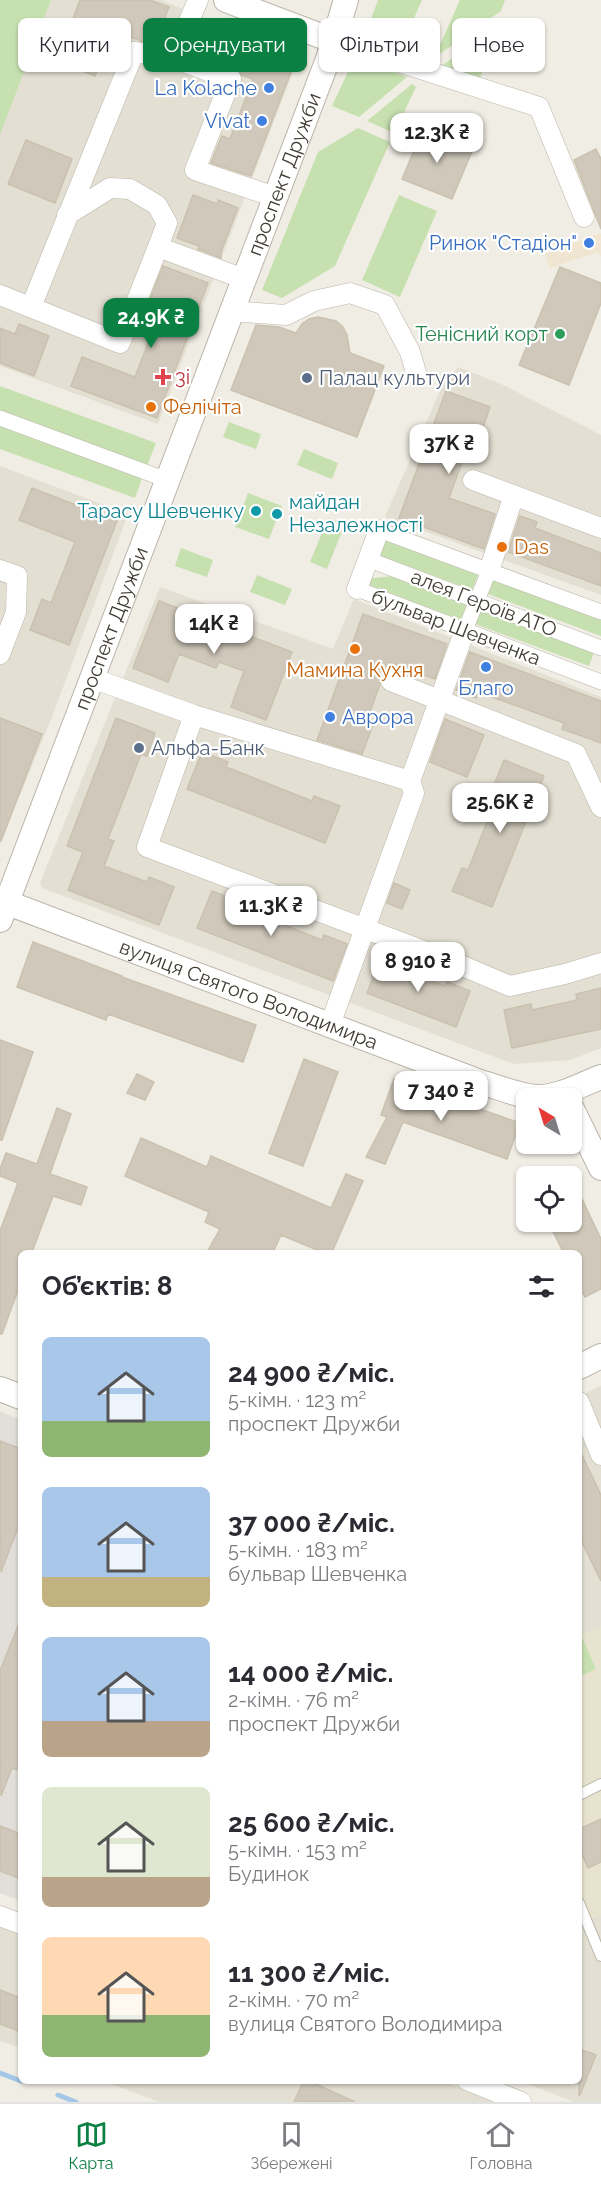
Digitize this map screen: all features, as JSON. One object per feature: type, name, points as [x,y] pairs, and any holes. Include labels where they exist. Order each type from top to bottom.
[{"type":"street","points":[[190,18],[198,0]]},
{"type":"street","points":[[226,0],[319,35]]},
{"type":"street","name":"проспект Дружби","points":[[339,18],[346,0]]},
{"type":"street","points":[[31,307],[134,52],[143,53]]},
{"type":"street","points":[[212,72],[231,79],[195,170],[275,197]]},
{"type":"street","name":"проспект Дружби","points":[[2,908],[322,72]]},
{"type":"street","points":[[430,72],[539,107],[584,217]]},
{"type":"street","points":[[0,295],[120,343],[167,224],[157,205],[130,189],[110,188],[67,215]]},
{"type":"street","points":[[158,247],[244,279]]},
{"type":"street","points":[[232,308],[244,312],[286,315],[314,301],[350,293],[386,305],[410,352],[417,376]]},
{"type":"street","points":[[0,418],[167,480]]},
{"type":"street","points":[[473,480],[601,528]]},
{"type":"street","points":[[330,1025],[414,793],[410,781],[489,571],[514,495]]},
{"type":"street","name":"бульвар Шевченка","points":[[601,612],[379,530],[357,589],[601,682]]},
{"type":"street","name":"алея Героїв АТО","points":[[367,559],[601,648]]},
{"type":"street","points":[[0,570],[17,576],[16,612],[0,654]]},
{"type":"street","points":[[92,678],[194,715],[410,781]]},
{"type":"street","points":[[391,681],[576,754],[601,807]]},
{"type":"street","points":[[194,715],[147,847],[365,928],[510,986],[565,974],[601,963]]},
{"type":"street","name":"вулиця Святого Володимира","points":[[2,908],[330,1025],[480,1082],[516,1093]]},
{"type":"street","name":"вулиця Святого Володимира","points":[[582,1090],[601,1077]]},
{"type":"street","points":[[582,1128],[601,1168]]},
{"type":"street","points":[[582,1366],[601,1356]]},
{"type":"street","points":[[0,1389],[18,1396]]},
{"type":"street","points":[[582,1409],[601,1455]]},
{"type":"street","points":[[0,1916],[18,1923]]},
{"type":"street","points":[[477,2084],[521,2102]]},
{"type":"lane","points":[[582,1794],[601,1784]]},
{"type":"lane","points":[[582,1910],[601,1956]]},
{"type":"shaded area","points":[[0,0],[161,0],[205,18],[143,18],[143,72],[293,72],[158,424],[0,366]]},
{"type":"shaded area","name":"Ринок \"Стадіон\"","points":[[601,233],[601,257],[598,252],[550,268],[545,254]]},
{"type":"shaded area","points":[[458,367],[501,384],[601,435],[601,595],[385,517],[443,384]]},
{"type":"shaded area","points":[[0,466],[128,514],[52,717],[0,844]]},
{"type":"shaded area","points":[[160,587],[333,649],[354,599],[601,697],[601,1048],[570,1060],[514,1064],[42,888],[40,883]]},
{"type":"shaded area","points":[[601,1386],[601,1627],[582,1635],[582,1395]]},
{"type":"shaded area","points":[[0,1411],[18,1419],[18,1900],[0,1893]]},
{"type":"shaded area","points":[[601,1627],[601,1914],[582,1923],[582,1676],[596,1669],[582,1635]]},
{"type":"shaded area","points":[[601,1914],[601,2102],[574,2102],[529,2084],[582,2084],[582,1923]]},
{"type":"shaded area","points":[[0,1926],[18,1933],[18,2047],[0,2041]]},
{"type":"shaded area","points":[[111,2084],[451,2084],[497,2102],[160,2102]]},
{"type":"green space","points":[[0,0],[51,0],[44,18],[18,18],[18,72],[24,72],[0,135]]},
{"type":"green space","points":[[378,0],[422,0],[414,18],[371,18]]},
{"type":"green space","points":[[460,0],[505,0],[501,11],[491,18],[452,18],[452,45],[440,54],[440,45]]},
{"type":"green space","points":[[452,59],[452,72],[482,72],[479,82],[440,69]]},
{"type":"green space","points":[[348,72],[394,72],[407,77],[359,117],[332,106]]},
{"type":"green space","points":[[412,84],[416,87],[394,133],[367,121]]},
{"type":"green space","points":[[358,128],[390,142],[335,266],[282,298],[262,290],[318,152]]},
{"type":"green space","points":[[399,195],[437,211],[400,297],[362,280]]},
{"type":"green space","points":[[0,386],[156,443],[147,466],[0,413]]},
{"type":"green space","points":[[229,422],[261,434],[256,449],[223,437]]},
{"type":"green space","points":[[0,423],[143,475],[135,498],[0,449]]},
{"type":"green space","points":[[304,449],[338,463],[332,479],[297,465]]},
{"type":"green space","points":[[248,493],[282,506],[269,539],[235,527]]},
{"type":"green space","points":[[328,518],[345,524],[327,569],[310,562]]},
{"type":"green space","points":[[381,539],[478,575],[472,590],[376,554]]},
{"type":"green space","points":[[181,548],[213,560],[207,577],[175,566]]},
{"type":"green space","points":[[257,575],[292,589],[285,605],[250,592]]},
{"type":"green space","points":[[393,576],[467,604],[461,620],[364,583],[365,579]]},
{"type":"green space","points":[[493,580],[601,620],[601,636],[488,594]]},
{"type":"green space","points":[[481,610],[594,652],[589,666],[475,624]]},
{"type":"green space","points":[[582,1637],[596,1669],[582,1676]]},
{"type":"building","points":[[80,0],[150,0],[169,7],[165,18],[143,18],[143,41],[131,37],[131,18],[73,18]]},
{"type":"building","points":[[85,72],[97,72],[95,76]]},
{"type":"building","points":[[239,72],[291,72],[251,176],[211,163],[222,136],[230,139],[253,79]]},
{"type":"building","points":[[423,129],[473,149],[452,199],[402,179]]},
{"type":"building","points":[[26,140],[72,159],[55,203],[8,184]]},
{"type":"building","points":[[596,149],[601,159],[601,229],[574,160]]},
{"type":"building","points":[[193,195],[217,204],[218,200],[238,208],[221,252],[221,258],[198,249],[199,246],[177,238]]},
{"type":"building","points":[[163,266],[208,283],[157,418],[71,386],[82,357],[135,377],[159,315],[146,310]]},
{"type":"building","name":"Тенісний корт","points":[[560,267],[601,283],[601,303],[569,385],[519,365]]},
{"type":"building","name":"Палац культури","points":[[318,317],[336,321],[343,327],[350,353],[384,366],[357,437],[231,390],[256,325],[279,327],[296,333],[302,324]]},
{"type":"building","points":[[19,324],[49,336],[34,376],[0,363],[0,328],[15,334]]},
{"type":"building","points":[[446,391],[490,407],[479,439],[471,437],[449,498],[495,514],[484,549],[399,518]]},
{"type":"building","points":[[32,488],[117,521],[69,645],[30,630],[42,599],[51,603],[75,542],[19,520]]},
{"type":"building","points":[[520,516],[537,522],[535,528],[601,553],[601,586],[508,552]]},
{"type":"building","points":[[159,601],[292,652],[266,720],[231,707],[244,671],[219,662],[216,668],[179,654],[168,682],[133,668]]},
{"type":"building","points":[[363,614],[447,644],[435,679],[388,662],[380,677],[380,684],[366,723],[373,725],[362,754],[317,740]]},
{"type":"building","points":[[470,652],[601,701],[601,743],[562,729],[564,723],[478,692],[476,698],[456,690]]},
{"type":"building","points":[[0,718],[42,734],[1,841],[0,840]]},
{"type":"building","points":[[116,718],[155,733],[147,756],[141,754],[108,839],[114,841],[104,866],[147,882],[149,877],[174,887],[159,925],[68,890],[83,852],[67,846]]},
{"type":"building","points":[[445,719],[484,735],[467,777],[430,762]]},
{"type":"building","points":[[202,752],[228,762],[226,767],[312,801],[314,796],[340,806],[325,843],[187,789]]},
{"type":"building","points":[[504,760],[544,776],[492,907],[452,891],[462,868],[468,870],[501,787],[494,785]]},
{"type":"building","points":[[394,883],[410,890],[402,909],[387,903]]},
{"type":"building","points":[[212,891],[238,901],[236,906],[322,940],[324,935],[347,944],[333,981],[197,928]]},
{"type":"building","points":[[33,942],[256,1025],[243,1062],[108,1014],[106,1020],[17,987]]},
{"type":"building","points":[[381,957],[409,967],[407,972],[445,986],[447,982],[470,991],[456,1027],[367,993]]},
{"type":"building","points":[[601,988],[601,1029],[512,1048],[504,1010],[531,1004],[532,1010],[577,1000],[576,994]]},
{"type":"building","points":[[0,1040],[33,1052],[2,1140],[0,1140]]},
{"type":"building","points":[[304,1059],[338,1072],[303,1166],[269,1153]]},
{"type":"building","points":[[137,1074],[154,1082],[145,1100],[127,1093]]},
{"type":"building","points":[[394,1079],[516,1122],[516,1134],[507,1159],[403,1122],[385,1164],[366,1157],[387,1117],[381,1115]]},
{"type":"building","points":[[57,1108],[71,1114],[50,1174],[87,1187],[81,1205],[53,1196],[33,1250],[18,1250],[18,1290],[2,1334],[0,1334],[0,1231],[18,1183],[0,1176],[0,1169],[6,1153],[37,1164]]},
{"type":"building","points":[[141,1138],[207,1167],[211,1156],[331,1208],[346,1174],[363,1181],[333,1250],[317,1250],[281,1235],[274,1250],[208,1250],[220,1229],[205,1222],[209,1212],[125,1176]]},
{"type":"building","points":[[582,1199],[601,1239],[601,1289],[585,1297],[582,1292],[582,1250],[562,1250],[553,1232],[582,1232]]},
{"type":"building","points":[[0,1441],[18,1448],[18,1530],[1,1572]]},
{"type":"building","points":[[582,1455],[601,1495],[601,1581],[582,1542]]},
{"type":"building","points":[[18,1626],[18,1770],[12,1768],[1,1796],[0,1671]]},
{"type":"building","points":[[601,1819],[601,1862],[588,1868],[582,1855],[582,1828]]},
{"type":"building","points":[[0,1826],[18,1833],[18,1878],[0,1871]]},
{"type":"building","points":[[0,1990],[18,1997],[18,2031],[0,2024]]},
{"type":"building","points":[[582,2050],[596,2055],[579,2095],[579,2084],[582,2084]]},
{"type":"building","points":[[302,2084],[316,2084],[355,2102],[294,2102]]},
{"type":"waterway","points":[[0,2073],[18,2080]]},
{"type":"waterway","points":[[58,2095],[76,2102]]},
{"type":"place","name":"La Kolache","points":[[269,88]]},
{"type":"place","name":"Vivat","points":[[262,121]]},
{"type":"place","name":"Ринок \"Стадіон\"","points":[[589,243]]},
{"type":"place","name":"Тенісний корт","points":[[560,334]]},
{"type":"place","name":"3і","points":[[163,377]]},
{"type":"place","name":"Палац культури","points":[[307,378]]},
{"type":"place","name":"Фелічіта","points":[[151,407]]},
{"type":"place","name":"Тарасу Шевченку","points":[[256,511]]},
{"type":"place","name":"майдан Незалежності","points":[[277,514]]},
{"type":"place","name":"Das","points":[[502,547]]},
{"type":"place","name":"Мамина Кухня","points":[[355,649]]},
{"type":"place","name":"Благо","points":[[486,667]]},
{"type":"place","name":"Аврора","points":[[330,717]]},
{"type":"place","name":"Альфа-Банк","points":[[139,748]]}]
